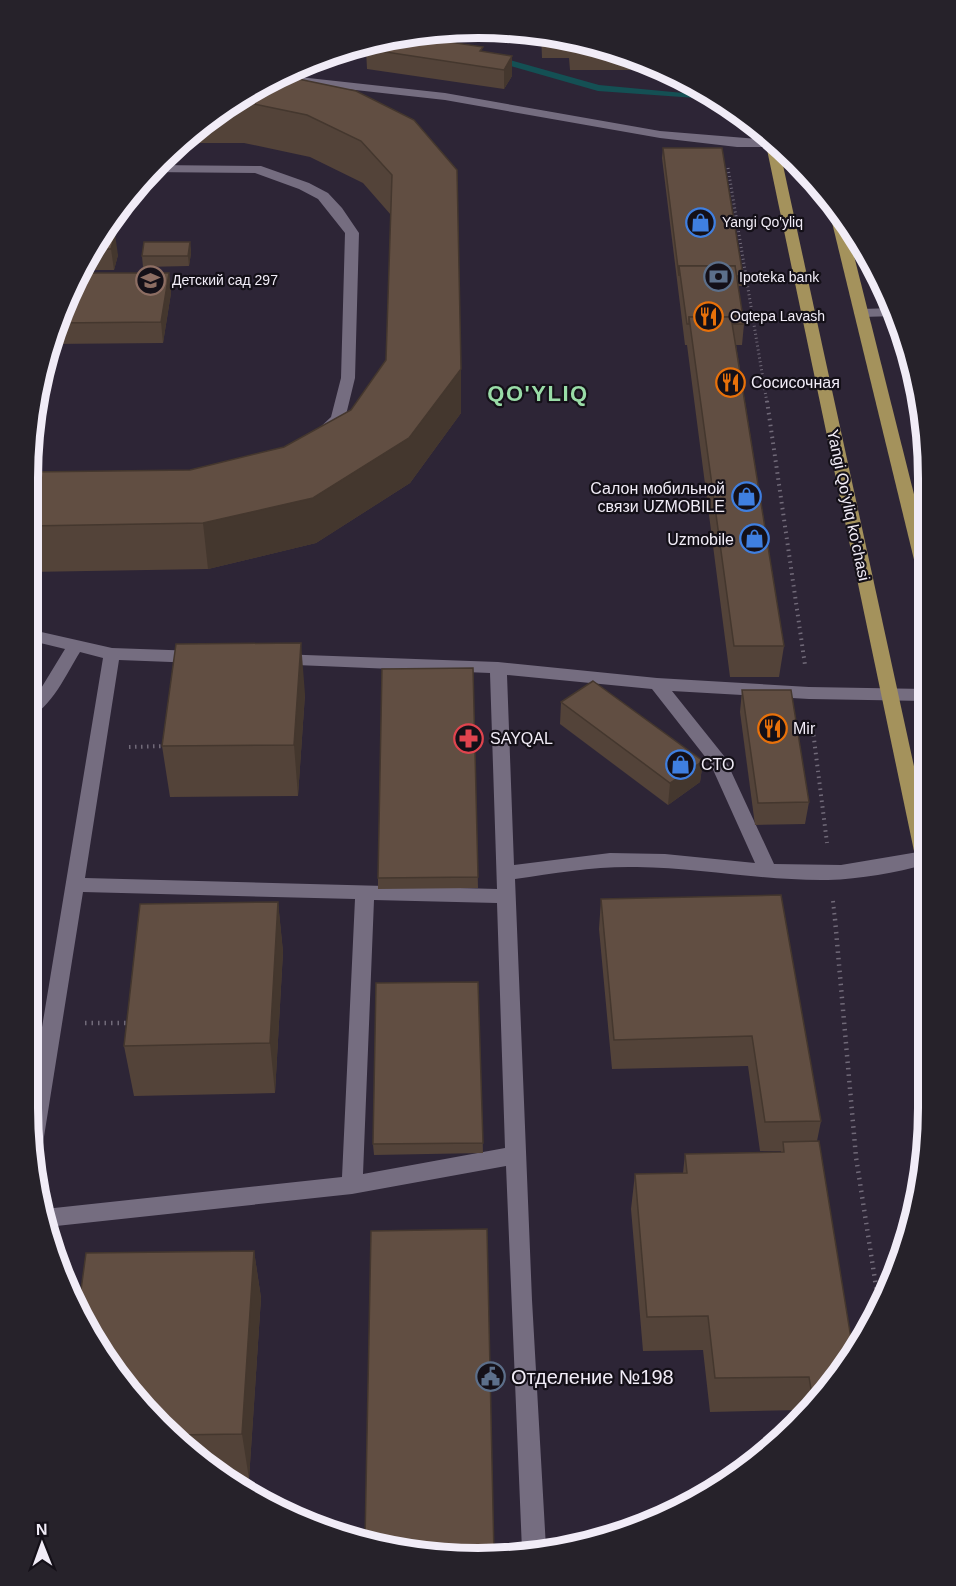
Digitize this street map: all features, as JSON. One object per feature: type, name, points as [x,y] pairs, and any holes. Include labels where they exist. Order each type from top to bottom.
[{"type":"main road","name":"Yangi Qo'yliq ko'chasi","points":[[775,154],[918,827]]},
{"type":"main road","points":[[840,228],[918,544]]},
{"type":"street","points":[[291,79],[368,86],[468,100],[713,142],[763,143]]},
{"type":"street","points":[[165,169],[256,169],[304,186],[323,196],[352,233],[348,378],[338,419],[312,441]]},
{"type":"street","points":[[861,312],[886,312]]},
{"type":"street","points":[[38,637],[112,654],[217,658]]},
{"type":"street","points":[[38,702],[46,694],[75,646]]},
{"type":"street","points":[[38,1111],[112,654]]},
{"type":"street","points":[[264,660],[498,668],[657,684],[808,693],[918,695]]},
{"type":"street","points":[[498,668],[516,1155],[534,1545]]},
{"type":"street","points":[[657,684],[718,760],[768,871]]},
{"type":"street","points":[[506,873],[609,860],[690,861],[768,871],[830,873],[918,864]]},
{"type":"street","points":[[75,885],[506,896]]},
{"type":"street","points":[[351,1185],[365,893]]},
{"type":"street","points":[[52,1217],[351,1185],[516,1155]]},
{"type":"path","points":[[97,748],[176,746]]},
{"type":"path","points":[[52,1023],[130,1023]]},
{"type":"building","points":[[436,39],[483,47],[480,51],[512,56],[504,70],[375,50]]},
{"type":"building","points":[[294,78],[356,91],[414,120],[457,170],[461,369],[409,438],[313,498],[203,523],[38,526],[38,472],[190,470],[284,447],[351,410],[386,360],[392,175],[361,141],[307,115],[248,103]]},
{"type":"building","name":"Yangi Qo'yliq","points":[[663,148],[722,148],[743,276],[736,276],[735,266],[679,266],[679,276]]},
{"type":"building","points":[[111,234],[115,234],[111,249],[102,249]]},
{"type":"building","points":[[144,242],[190,242],[188,256],[142,256]]},
{"type":"building","points":[[679,266],[735,266],[744,324],[732,324],[731,317],[689,317],[689,324],[687,324]]},
{"type":"building","points":[[89,273],[169,273],[161,322],[66,323]]},
{"type":"building","points":[[689,317],[731,317],[784,646],[734,646]]},
{"type":"building","points":[[301,643],[294,745],[162,746],[176,644]]},
{"type":"building","points":[[473,668],[478,877],[378,878],[382,669]]},
{"type":"building","points":[[593,681],[703,761],[670,783],[561,702]]},
{"type":"building","points":[[742,690],[791,690],[809,802],[758,803]]},
{"type":"building","points":[[781,895],[821,1121],[765,1122],[752,1036],[614,1040],[601,899]]},
{"type":"building","points":[[278,902],[270,1043],[124,1046],[140,904]]},
{"type":"building","points":[[478,982],[483,1143],[373,1144],[376,983]]},
{"type":"building","points":[[819,1141],[851,1341],[812,1394],[809,1377],[715,1378],[708,1316],[647,1317],[635,1174],[687,1173],[685,1154],[784,1152],[783,1142]]},
{"type":"building","points":[[487,1229],[494,1548],[449,1548],[421,1545],[365,1533],[371,1231]]},
{"type":"building","points":[[254,1251],[242,1434],[184,1435],[147,1398],[112,1353],[80,1297],[86,1253]]},
{"type":"waterway","points":[[496,59],[598,88],[698,97]]},
{"type":"place","name":"Yangi Qo'yliq","points":[[701,222]]},
{"type":"place","name":"Ipoteka bank","points":[[718,277]]},
{"type":"place","name":"Детский сад 297","points":[[151,280]]},
{"type":"place","name":"Oqtepa Lavash","points":[[709,316]]},
{"type":"place","name":"Сосисочная","points":[[730,382]]},
{"type":"place","name":"Салон мобильной связи UZMOBILE","points":[[746,497]]},
{"type":"place","name":"Uzmobile","points":[[755,539]]},
{"type":"place","name":"Mir","points":[[772,728]]},
{"type":"place","name":"SAYQAL","points":[[469,738]]},
{"type":"place","name":"CTO","points":[[680,764]]},
{"type":"place","name":"Отделение №198","points":[[490,1377]]},
{"type":"district","name":"QO'YLIQ","points":[[538,393]]}]
